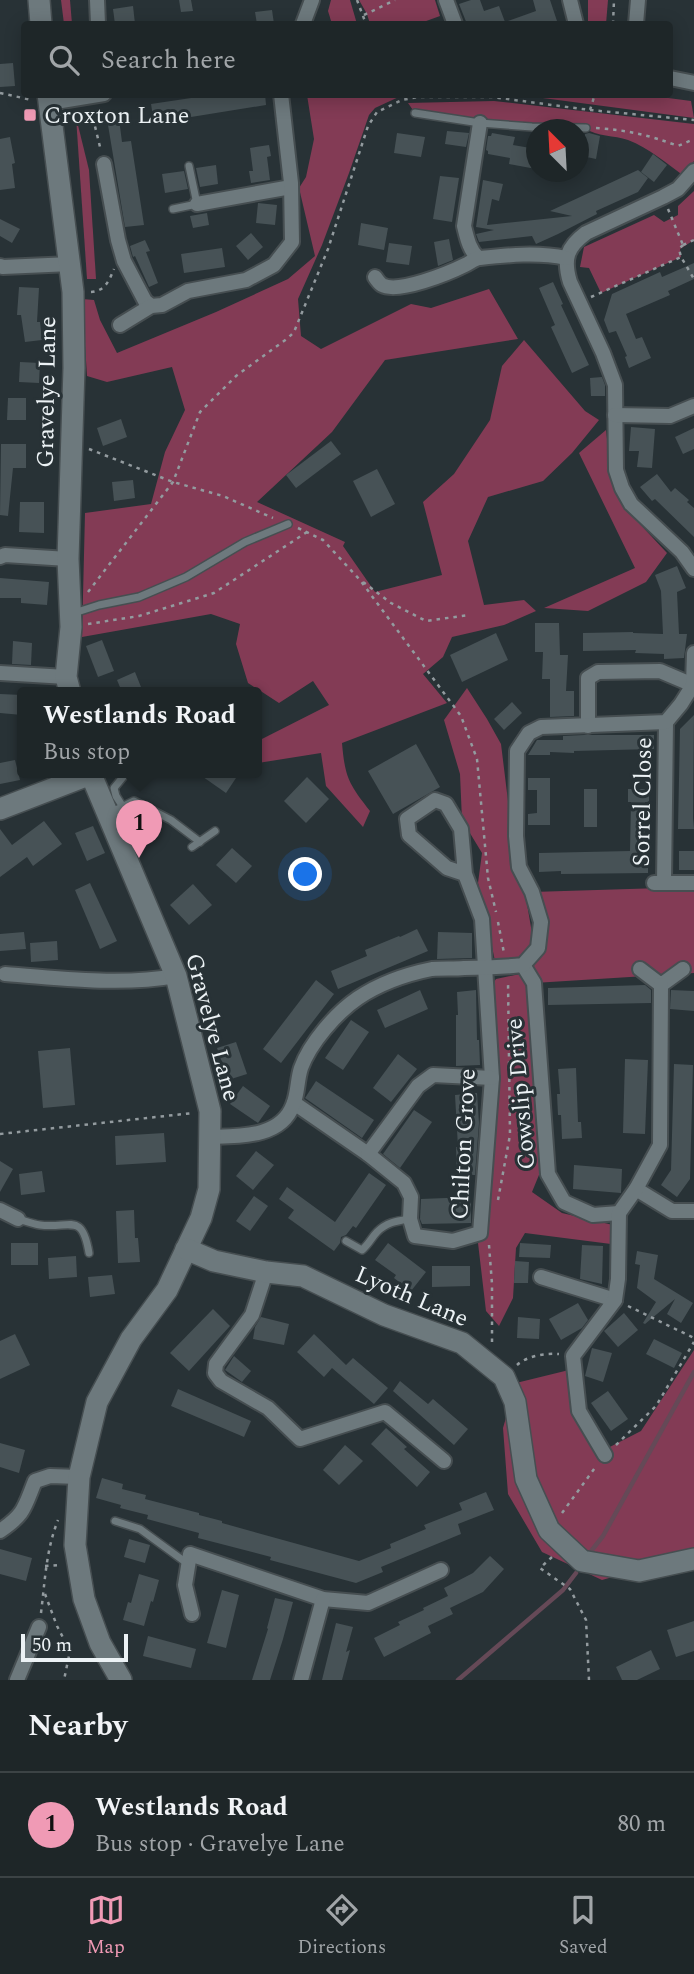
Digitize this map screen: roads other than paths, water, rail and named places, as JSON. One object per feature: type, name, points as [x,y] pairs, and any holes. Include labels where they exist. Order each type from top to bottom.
[{"type":"street","points":[[39,0],[41,21]]},
{"type":"street","points":[[97,0],[98,21]]},
{"type":"street","points":[[304,21],[311,0]]},
{"type":"street","points":[[446,0],[454,21]]},
{"type":"street","points":[[570,0],[575,21]]},
{"type":"street","points":[[636,21],[638,0]]},
{"type":"street","points":[[673,79],[694,83]]},
{"type":"street","points":[[120,325],[152,306],[162,306],[188,291],[246,280],[274,265],[292,242],[291,187],[281,98]]},
{"type":"street","name":"Gravelye Lane","points":[[49,99],[73,292],[74,368],[68,559],[71,620],[68,684]]},
{"type":"street","points":[[480,123],[464,226],[473,253],[478,258],[485,259],[525,254],[566,258]]},
{"type":"street","points":[[104,164],[124,261],[145,301],[152,306]]},
{"type":"street","points":[[694,171],[678,189],[586,233],[571,247],[566,258],[566,270],[615,386],[616,470],[622,488],[631,504],[682,552],[694,569]]},
{"type":"street","points":[[197,204],[291,187]]},
{"type":"street","points":[[374,277],[382,285],[396,288],[408,286],[478,258]]},
{"type":"street","points":[[0,266],[71,264]]},
{"type":"street","points":[[615,415],[670,416],[694,406]]},
{"type":"street","points":[[0,557],[5,555],[68,559]]},
{"type":"street","points":[[210,1138],[265,1132],[288,1117],[294,1103],[301,1068],[310,1050],[337,1016],[358,998],[376,988],[434,969],[523,965],[538,948],[541,922],[532,892],[519,867],[516,836],[517,751],[528,733],[541,727],[666,722],[693,685],[694,653]]},
{"type":"street","points":[[588,726],[588,678],[598,672],[660,671],[693,685]]},
{"type":"street","points":[[0,673],[68,684]]},
{"type":"street","name":"Sorrel Close","points":[[666,722],[659,883],[694,883]]},
{"type":"street","points":[[0,809],[78,778]]},
{"type":"street","name":"Gravelye Lane","points":[[93,778],[115,811],[176,976],[210,1111],[209,1189],[201,1218],[167,1290],[131,1339],[97,1402],[79,1484],[75,1545],[84,1599],[100,1643],[121,1680]]},
{"type":"street","name":"Chilton Grove","points":[[294,1103],[368,1154],[404,1183],[411,1197],[410,1219],[415,1236],[453,1241],[480,1233],[492,1077],[482,919],[465,874],[461,829],[446,804],[435,800],[407,819],[408,835],[447,868],[465,874]]},
{"type":"street","name":"Cowslip Drive","points":[[523,965],[534,983],[548,1174],[564,1202],[593,1215],[619,1213]]},
{"type":"street","points":[[640,969],[661,985]]},
{"type":"street","points":[[661,985],[683,969]]},
{"type":"street","points":[[5,974],[99,981],[147,981],[176,976]]},
{"type":"street","points":[[605,1455],[579,1411],[573,1356],[615,1300],[619,1213],[636,1189],[660,1145],[661,985]]},
{"type":"street","points":[[368,1154],[418,1086],[433,1075],[492,1077]]},
{"type":"street","points":[[636,1189],[671,1211],[694,1211]]},
{"type":"street","points":[[0,1210],[18,1219]]},
{"type":"street","name":"Lyoth Lane","points":[[186,1249],[214,1261],[266,1272],[303,1276],[384,1315],[462,1343],[504,1377],[515,1402],[526,1479],[549,1530],[564,1545],[582,1561],[639,1572],[694,1559]]},
{"type":"street","points":[[266,1272],[252,1315],[216,1364],[215,1373],[220,1381],[268,1408],[300,1439],[386,1406],[444,1461]]},
{"type":"street","points":[[541,1278],[615,1300]]},
{"type":"street","points":[[0,1531],[13,1522],[26,1507],[35,1481],[50,1476],[79,1484]]},
{"type":"street","points":[[192,1614],[185,1585],[190,1554],[323,1599],[368,1603],[442,1570]]},
{"type":"street","points":[[301,1680],[323,1599]]},
{"type":"street","points":[[18,1680],[39,1626]]},
{"type":"lane","points":[[415,113],[526,127]]},
{"type":"lane","points":[[173,209],[197,204],[189,166]]},
{"type":"lane","points":[[71,620],[99,605],[139,597],[186,577],[245,542],[288,524]]},
{"type":"lane","points":[[115,811],[114,788],[122,778]]},
{"type":"lane","points":[[115,811],[134,801],[171,820],[200,842]]},
{"type":"lane","points":[[192,847],[215,831]]},
{"type":"lane","points":[[18,1219],[40,1225],[72,1224],[81,1228],[86,1236],[89,1253]]},
{"type":"lane","points":[[346,1241],[362,1250],[388,1223],[410,1219]]},
{"type":"lane","points":[[115,1521],[140,1529],[188,1564]]},
{"type":"waterway","points":[[592,1550],[603,1536],[694,1372]]},
{"type":"waterway","points":[[458,1680],[563,1590],[576,1573]]},
{"type":"place","name":"Croxton Lane","points":[[30,115]]},
{"type":"place","name":"Westlands Road","points":[[139,858]]}]
